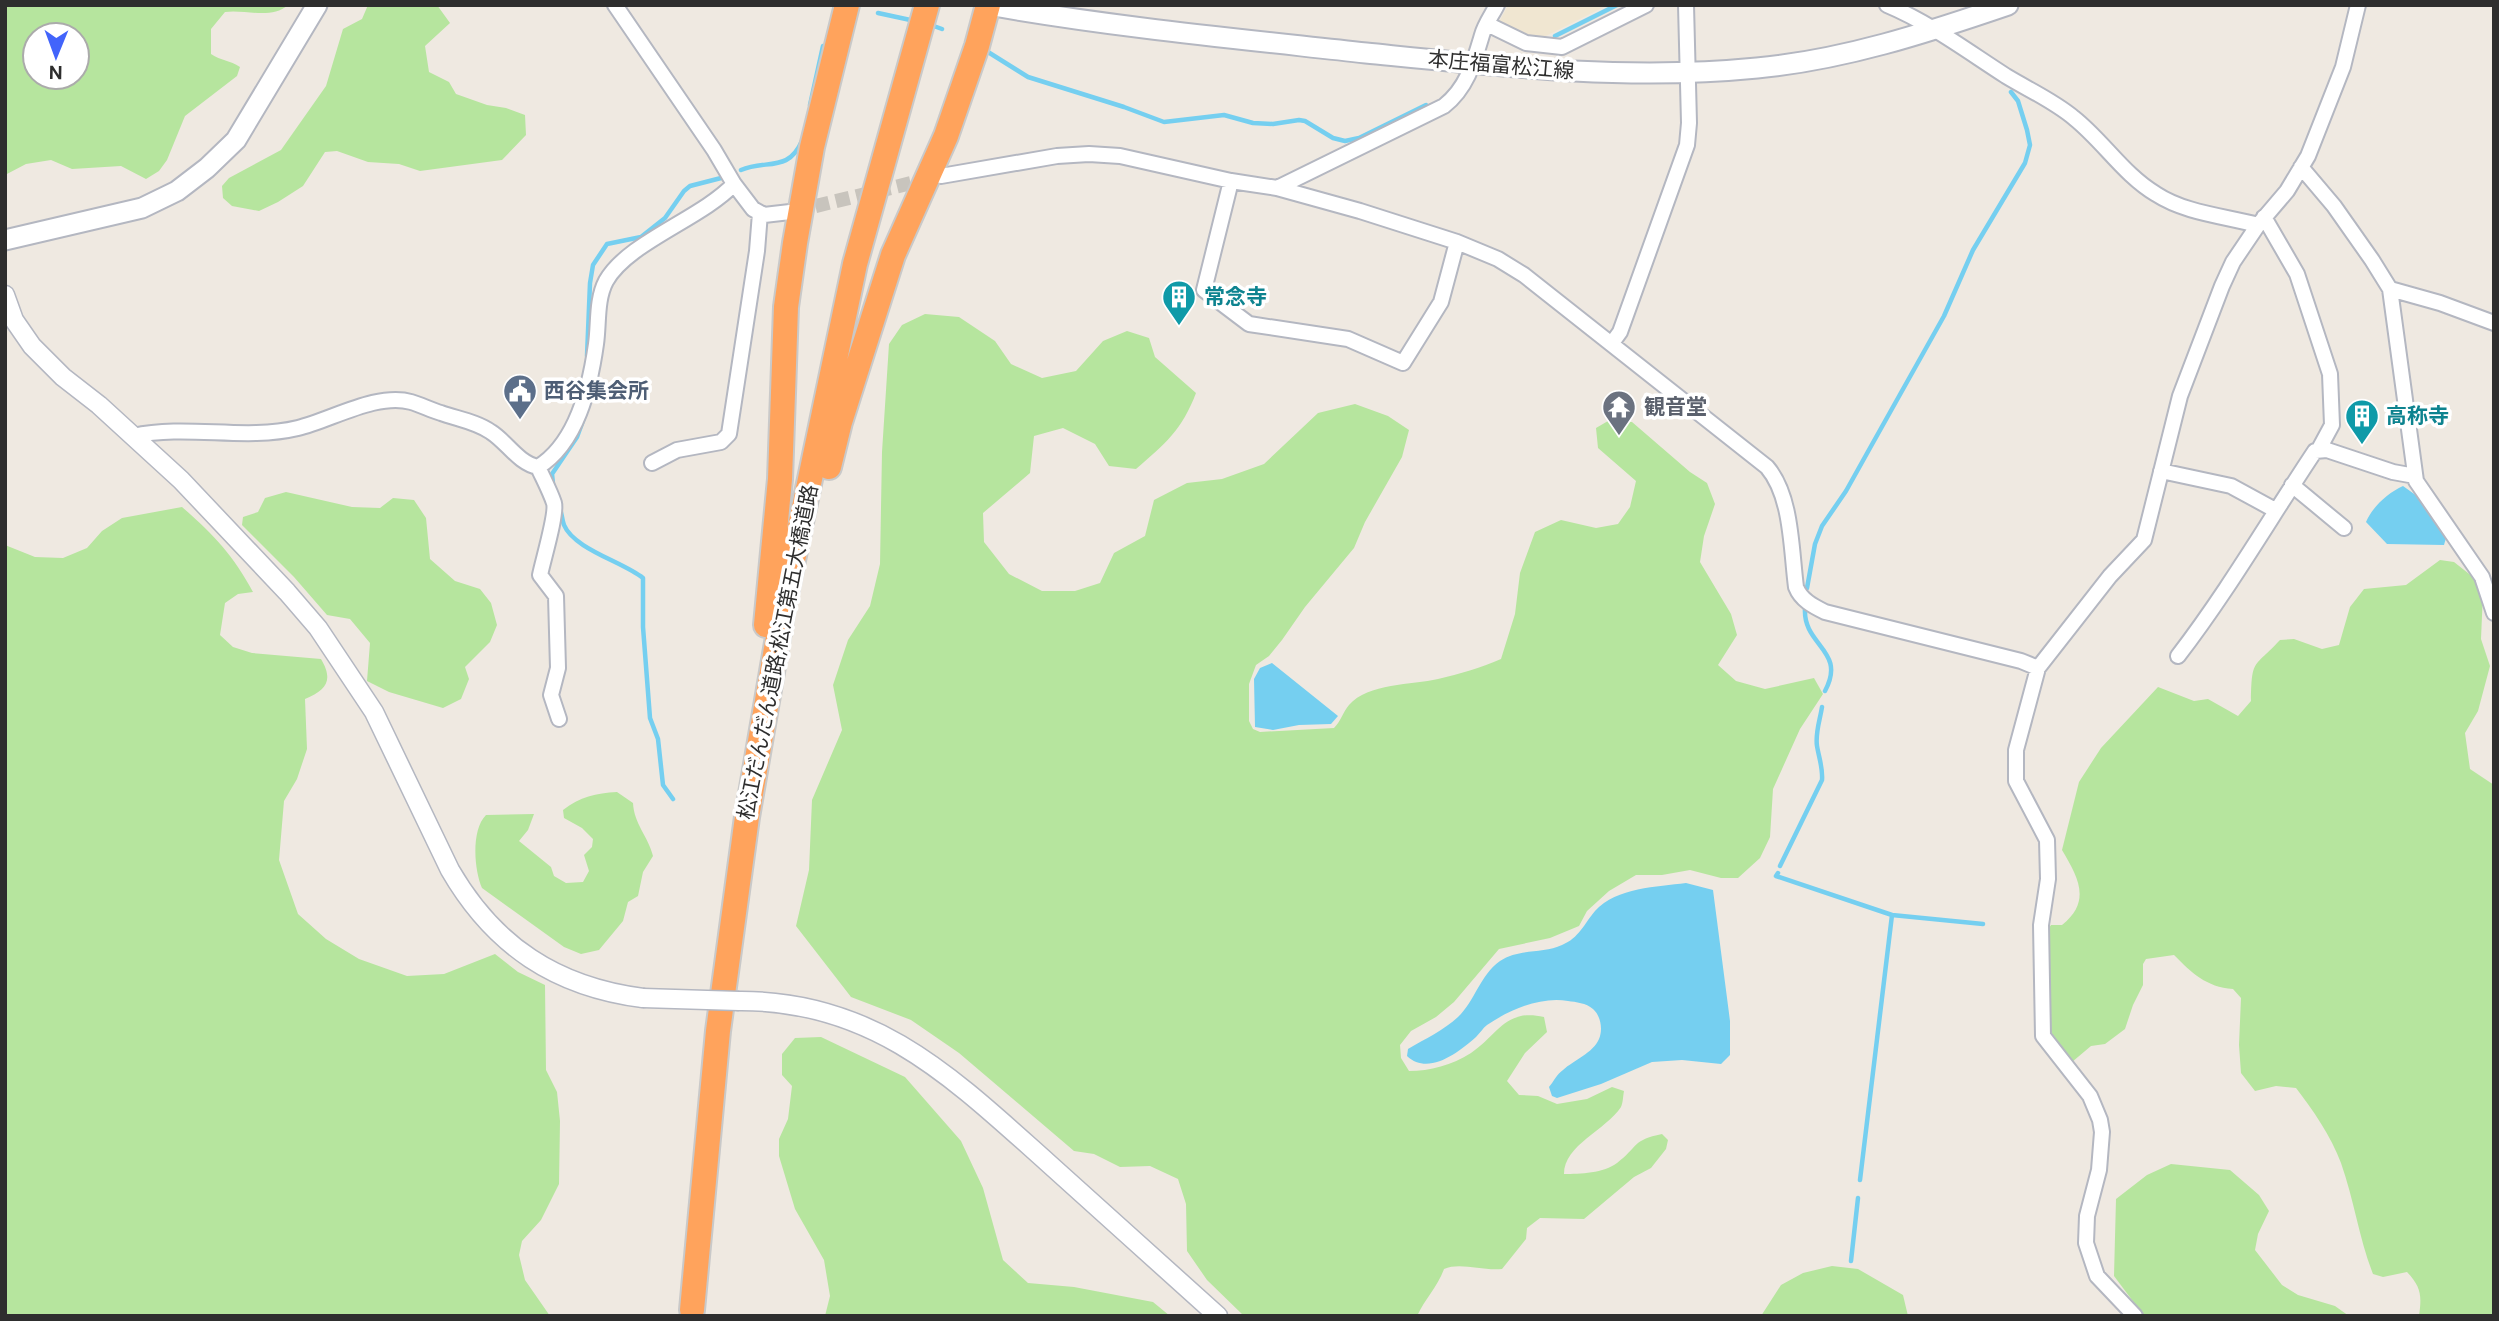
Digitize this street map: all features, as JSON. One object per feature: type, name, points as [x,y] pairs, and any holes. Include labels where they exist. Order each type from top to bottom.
[{"type":"highway","points":[[747,817],[780,479],[786,307],[812,147],[847,5]]},
{"type":"highway","name":"松江だんだん道路;松江第五大橋道路","points":[[692,1310],[718,1031],[747,817],[783,608],[855,264],[927,5]]},
{"type":"highway","points":[[783,608],[812,534],[840,422],[893,255],[946,136],[988,5]]},
{"type":"main road","points":[[5,240],[142,208],[177,191],[207,168],[236,140],[317,5]]},
{"type":"main road","name":"本庄福富松江線","points":[[988,5],[1075,20],[1473,64],[1602,73],[1688,73],[1758,68],[1818,59],[1936,30],[2008,5]]},
{"type":"street","points":[[615,5],[753,209],[771,215],[790,212]]},
{"type":"street","points":[[1277,188],[1444,106],[1456,96],[1473,64],[1487,24],[1497,5]]},
{"type":"street","points":[[1487,24],[1525,43],[1562,47],[1646,5]]},
{"type":"street","points":[[1612,343],[1620,332],[1687,145],[1689,123],[1686,5]]},
{"type":"street","points":[[1887,5],[1936,30],[2076,118],[2136,180],[2155,194],[2173,204],[2261,221],[2297,274],[2330,374],[2332,425],[2319,449],[2275,510],[2245,561],[2178,656]]},
{"type":"street","points":[[2135,1316],[2097,1276],[2086,1242],[2087,1216],[2099,1170],[2102,1132],[2090,1096],[2043,1036],[2041,925],[2048,879],[2049,849],[2047,840],[2016,781],[2016,750],[2038,668],[2110,576],[2144,540],[2180,396],[2233,262],[2261,221],[2287,191],[2308,156],[2343,67],[2358,5]]},
{"type":"street","points":[[941,176],[1089,153],[1143,160],[1231,181],[1277,188],[1457,242],[1509,265],[1754,455],[1774,476],[1786,509],[1796,587],[1805,599],[1825,612],[2021,660],[2038,668]]},
{"type":"street","points":[[2301,167],[2334,206],[2390,289],[2416,481],[2482,577],[2494,614]]},
{"type":"street","points":[[1231,181],[1204,290],[1249,324],[1348,339],[1403,363],[1441,302],[1457,242]]},
{"type":"street","points":[[538,467],[559,448],[578,416],[595,354],[601,294],[609,277],[630,256],[718,200],[734,184]]},
{"type":"street","points":[[652,463],[677,450],[721,442],[729,434],[757,251],[760,213]]},
{"type":"street","points":[[2390,289],[2440,303],[2494,323]]},
{"type":"street","points":[[5,295],[14,320],[32,346],[63,377],[133,436],[209,509],[318,628],[374,712],[462,890],[490,926],[523,955],[561,976],[602,992],[643,998],[768,1001],[828,1013],[861,1024],[918,1054],[950,1077],[1218,1316]]},
{"type":"street","points":[[133,436],[154,431],[179,430],[273,433],[299,428],[364,406],[395,399],[410,401],[491,432],[528,464],[538,467],[555,504],[555,516],[540,575],[556,596],[558,668],[551,695],[559,719]]},
{"type":"street","points":[[2319,449],[2393,472],[2415,476]]},
{"type":"street","points":[[2161,471],[2231,486],[2275,510]]},
{"type":"street","points":[[2292,485],[2344,528]]},
{"type":"shaded area","points":[[1508,5],[1608,5],[1538,40],[1522,39],[1498,24]]},
{"type":"green space","points":[[5,5],[288,5],[266,13],[225,12],[211,29],[211,54],[240,67],[237,76],[185,116],[167,160],[159,171],[146,179],[121,166],[72,169],[51,160],[26,164],[5,175]]},
{"type":"green space","points":[[368,5],[437,5],[450,23],[425,46],[429,72],[449,82],[456,94],[525,115],[526,135],[502,160],[420,171],[399,164],[368,162],[337,151],[325,152],[303,186],[278,202],[259,211],[232,206],[223,198],[222,186],[229,178],[281,150],[326,86],[343,29],[362,19]]},
{"type":"green space","points":[[925,314],[959,317],[995,341],[1011,364],[1042,378],[1076,371],[1103,341],[1127,331],[1149,338],[1155,357],[1196,393],[1185,417],[1172,435],[1136,469],[1109,466],[1095,444],[1063,428],[1034,436],[1030,473],[983,513],[984,542],[1009,574],[1042,591],[1075,591],[1100,583],[1114,553],[1145,536],[1154,500],[1187,483],[1222,479],[1264,464],[1318,413],[1355,404],[1388,416],[1409,430],[1402,457],[1365,522],[1354,548],[1269,656],[1256,665],[1249,684],[1249,721],[1253,729],[1260,732],[1334,728],[1349,705],[1367,693],[1446,677],[1501,659],[1515,614],[1520,573],[1535,532],[1561,520],[1596,528],[1618,524],[1630,507],[1636,481],[1598,448],[1596,428],[1608,421],[1632,422],[1690,472],[1707,483],[1715,504],[1704,536],[1700,562],[1731,614],[1737,635],[1718,665],[1736,681],[1765,689],[1814,678],[1823,694],[1800,729],[1773,789],[1770,837],[1760,858],[1738,878],[1721,878],[1690,870],[1662,875],[1636,875],[1609,891],[1587,911],[1579,926],[1550,938],[1499,949],[1454,1002],[1436,1017],[1411,1031],[1400,1045],[1401,1058],[1409,1071],[1425,1070],[1449,1064],[1471,1053],[1511,1020],[1531,1015],[1544,1017],[1547,1032],[1525,1053],[1507,1081],[1519,1095],[1538,1096],[1557,1104],[1587,1099],[1612,1087],[1624,1091],[1621,1107],[1578,1146],[1566,1164],[1564,1174],[1605,1169],[1617,1163],[1640,1142],[1662,1134],[1668,1140],[1666,1149],[1651,1168],[1634,1177],[1584,1219],[1540,1218],[1527,1228],[1526,1239],[1502,1269],[1457,1266],[1444,1269],[1417,1316],[1244,1316],[1207,1280],[1187,1251],[1186,1204],[1178,1179],[1150,1166],[1120,1167],[1094,1154],[1074,1151],[959,1053],[911,1020],[851,997],[796,926],[809,870],[812,800],[842,730],[833,685],[848,640],[870,606],[880,564],[882,452],[889,344],[902,325]]},
{"type":"green space","points":[[286,492],[352,507],[380,508],[393,498],[414,500],[426,518],[430,559],[455,581],[480,589],[491,603],[497,625],[490,642],[465,667],[469,679],[461,699],[443,708],[389,692],[367,681],[370,643],[350,619],[327,615],[294,577],[242,525],[243,517],[258,512],[265,498]]},
{"type":"green space","points":[[182,507],[222,546],[253,592],[238,594],[225,603],[220,635],[233,647],[252,653],[321,659],[327,673],[323,688],[305,699],[307,749],[297,779],[284,801],[279,860],[298,914],[326,939],[359,959],[407,976],[444,974],[495,954],[518,972],[545,985],[546,1070],[557,1092],[560,1121],[559,1184],[541,1220],[522,1241],[519,1255],[525,1280],[550,1316],[5,1316],[5,545],[35,557],[63,558],[87,548],[102,531],[122,518]]},
{"type":"green space","points":[[2440,560],[2454,562],[2473,577],[2483,592],[2481,639],[2490,666],[2478,711],[2465,733],[2470,769],[2494,785],[2494,1316],[2419,1316],[2419,1292],[2407,1272],[2383,1277],[2373,1274],[2341,1163],[2315,1114],[2296,1088],[2276,1086],[2255,1091],[2241,1073],[2241,998],[2233,989],[2207,982],[2174,955],[2146,959],[2143,964],[2143,985],[2125,1029],[2105,1044],[2091,1046],[2072,1062],[2051,1032],[2048,1005],[2047,931],[2051,925],[2062,925],[2071,916],[2079,898],[2077,879],[2062,850],[2079,782],[2101,748],[2158,687],[2194,701],[2208,699],[2238,716],[2251,701],[2253,670],[2280,640],[2294,639],[2322,649],[2339,645],[2350,607],[2364,589],[2406,585]]},
{"type":"green space","points":[[617,792],[633,803],[636,817],[653,856],[643,872],[638,896],[628,902],[623,921],[599,950],[581,954],[564,947],[482,888],[475,850],[478,830],[486,815],[534,814],[528,830],[519,841],[551,867],[554,876],[566,883],[583,882],[589,871],[584,855],[592,847],[593,839],[582,828],[564,818],[563,810],[588,796]]},
{"type":"green space","points":[[821,1037],[905,1077],[961,1141],[983,1188],[1003,1260],[1028,1283],[1074,1287],[1153,1302],[1170,1316],[825,1316],[830,1296],[824,1260],[795,1209],[779,1156],[779,1139],[788,1119],[792,1086],[782,1075],[782,1054],[795,1038]]},
{"type":"green space","points":[[2171,1164],[2230,1170],[2259,1195],[2269,1211],[2258,1234],[2255,1250],[2282,1285],[2298,1295],[2335,1306],[2349,1316],[2144,1316],[2114,1276],[2116,1199],[2147,1175]]},
{"type":"green space","points":[[1832,1266],[1858,1269],[1903,1295],[1908,1316],[1761,1316],[1781,1285],[1803,1273]]},
{"type":"water","points":[[2403,486],[2417,496],[2446,538],[2444,545],[2387,544],[2366,522],[2382,501]]},
{"type":"water","points":[[1272,663],[1338,716],[1331,724],[1299,725],[1273,730],[1255,727],[1254,679],[1260,668]]},
{"type":"water","points":[[1686,883],[1713,890],[1730,1021],[1730,1055],[1721,1064],[1682,1060],[1652,1062],[1601,1084],[1557,1098],[1552,1096],[1549,1087],[1561,1072],[1596,1044],[1601,1027],[1598,1015],[1590,1007],[1578,1002],[1558,1000],[1536,1002],[1505,1014],[1487,1025],[1461,1050],[1443,1060],[1424,1064],[1407,1056],[1408,1049],[1441,1030],[1464,1011],[1487,973],[1500,961],[1515,954],[1555,948],[1568,942],[1577,935],[1595,911],[1614,897],[1638,889]]},
{"type":"waterway","points":[[1555,36],[1617,5]]},
{"type":"waterway","points":[[878,13],[915,21]]},
{"type":"waterway","points":[[931,25],[942,29]]},
{"type":"waterway","points":[[810,105],[823,46]]},
{"type":"waterway","points":[[988,52],[1028,77],[1164,122],[1224,115],[1253,123],[1273,124],[1299,120],[1333,138],[1345,141],[1359,138],[1426,105]]},
{"type":"waterway","points":[[1807,588],[1815,544],[1822,526],[1846,491],[1944,316],[1973,250],[2025,163],[2030,145],[2018,101],[2011,92]]},
{"type":"waterway","points":[[741,170],[783,161],[796,151],[802,141]]},
{"type":"waterway","points":[[587,356],[593,265],[607,244],[641,237],[665,218],[690,186],[725,177]]},
{"type":"waterway","points":[[553,484],[552,474],[577,437],[585,415]]},
{"type":"waterway","points":[[560,509],[569,534],[588,548],[643,578],[643,627],[650,718],[658,739],[663,785],[673,799]]},
{"type":"waterway","points":[[1805,609],[1810,632],[1828,657],[1831,666],[1825,691]]},
{"type":"waterway","points":[[1780,866],[1822,780],[1817,741],[1822,707]]},
{"type":"waterway","points":[[1778,873],[1776,876],[1892,915],[1860,1180]]},
{"type":"waterway","points":[[1892,915],[1983,924]]},
{"type":"waterway","points":[[1851,1261],[1858,1198]]},
{"type":"tunnel","points":[[795,211],[928,179]]},
{"type":"place","name":"常念寺","points":[[1179,327]]},
{"type":"place","name":"西谷集会所","points":[[520,421]]},
{"type":"place","name":"観音堂","points":[[1619,437]]},
{"type":"place","name":"高称寺","points":[[2362,446]]}]
